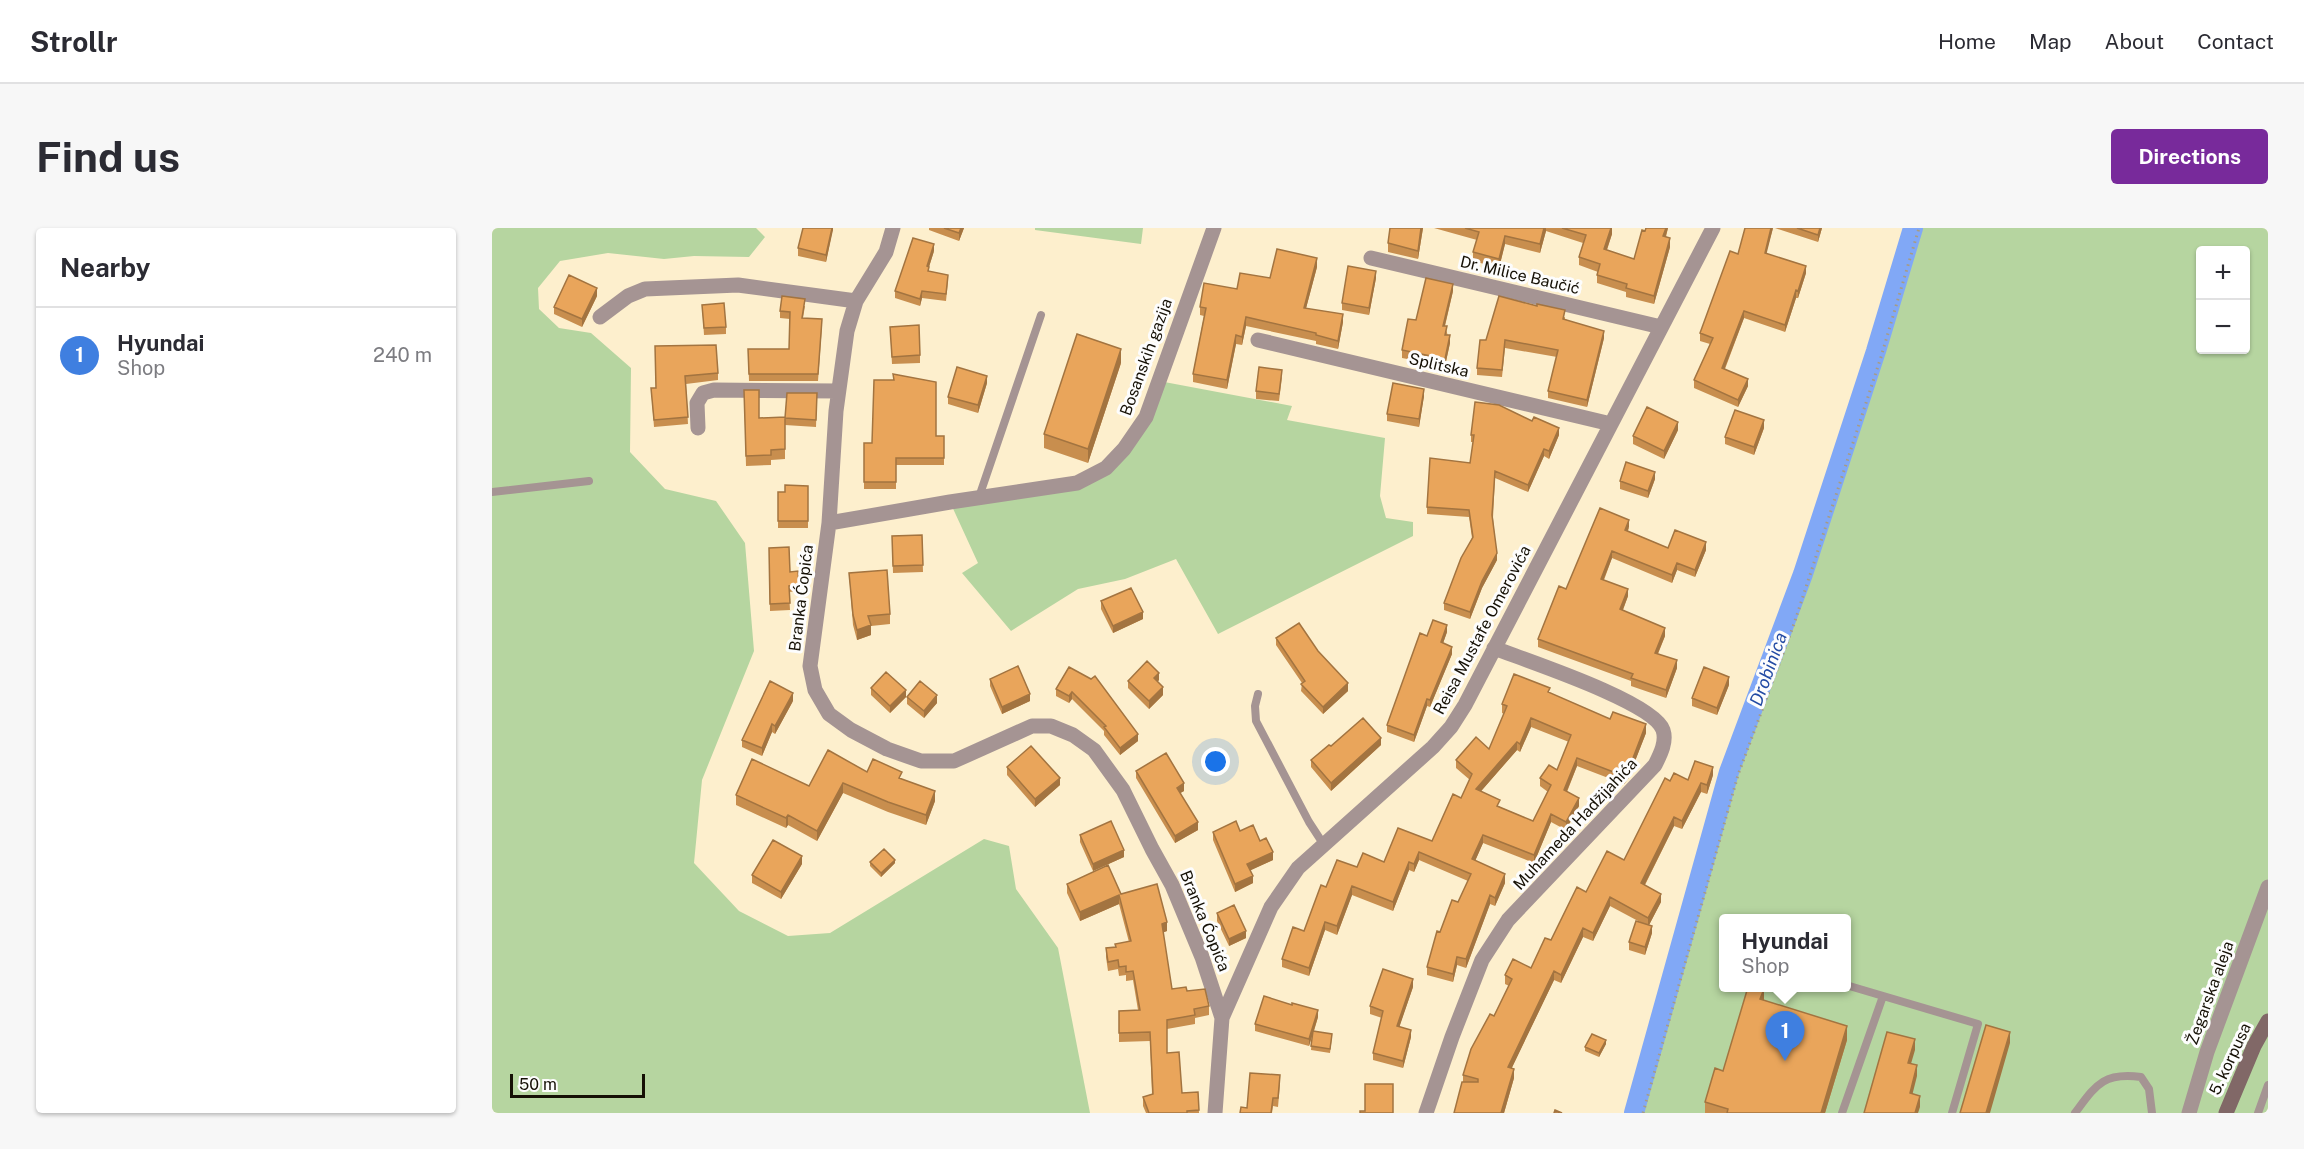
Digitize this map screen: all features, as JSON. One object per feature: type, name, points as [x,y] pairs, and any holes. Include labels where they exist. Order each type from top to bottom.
[{"type":"street","name":"Branka Ćopića","points":[[893,228],[886,252],[856,301],[847,331],[838,391],[829,523],[810,666],[815,690],[829,714],[851,730],[887,749],[921,761],[954,761],[1032,726],[1051,726],[1073,735],[1094,750],[1123,790],[1172,885],[1203,957],[1222,1018]]},
{"type":"street","name":"Bosanskih gazija","points":[[829,523],[1077,483],[1106,468],[1124,449],[1146,417],[1214,228]]},
{"type":"street","name":"Reisa Mustafe Omerovića","points":[[1215,1113],[1222,1018],[1271,906],[1298,868],[1433,747],[1451,727],[1465,705],[1713,228]]},
{"type":"street","name":"Dr. Milice Baučić","points":[[1371,258],[1661,327]]},
{"type":"street","points":[[600,317],[628,296],[645,289],[738,285],[856,301]]},
{"type":"street","name":"Splitska","points":[[1258,340],[1611,424]]},
{"type":"street","points":[[698,428],[697,403],[703,393],[714,390],[838,391]]},
{"type":"street","name":"Muhameda Hadžijahića","points":[[1426,1113],[1482,960],[1508,920],[1655,765],[1664,742],[1663,731],[1657,719],[1643,710],[1620,698],[1494,648]]},
{"type":"street","name":"Žegarska aleja","points":[[2189,1113],[2207,1052],[2268,887]]},
{"type":"street","name":"5. korpusa","points":[[2226,1113],[2254,1046],[2268,1021]]},
{"type":"lane","points":[[979,497],[1041,315]]},
{"type":"lane","points":[[492,492],[589,481]]},
{"type":"lane","points":[[1258,694],[1255,706],[1256,721],[1309,822],[1324,845]]},
{"type":"lane","points":[[1851,986],[1978,1024],[1952,1113]]},
{"type":"lane","points":[[1842,1113],[1883,996]]},
{"type":"lane","points":[[2075,1113],[2103,1080],[2122,1075],[2141,1077],[2149,1089],[2152,1113]]},
{"type":"lane","points":[[2258,1113],[2268,1085]]},
{"type":"path","points":[[1643,1113],[1738,775],[1794,624],[1881,357],[1920,228]]},
{"type":"green space","points":[[492,228],[756,228],[765,237],[749,257],[694,256],[664,259],[608,253],[560,261],[538,288],[539,309],[559,328],[591,333],[631,368],[630,452],[665,489],[716,501],[745,543],[754,651],[702,780],[694,863],[739,911],[788,936],[830,933],[984,839],[1009,846],[1016,889],[1058,948],[1090,1113],[492,1113]]},
{"type":"green space","points":[[1035,228],[1143,228],[1141,244],[1035,230]]},
{"type":"green space","points":[[1913,228],[2268,228],[2268,1113],[1634,1113],[1729,772],[1760,692],[1826,504]]},
{"type":"green space","points":[[1159,381],[1292,406],[1287,420],[1385,438],[1380,496],[1386,518],[1413,522],[1413,536],[1218,634],[1176,559],[1125,579],[1078,589],[1011,631],[962,573],[978,563],[950,502],[1077,483],[1124,449]]},
{"type":"building","points":[[803,228],[832,228],[826,255],[798,248]]},
{"type":"building","points":[[944,228],[961,228],[959,233]]},
{"type":"building","points":[[1390,228],[1421,228],[1418,251],[1388,243]]},
{"type":"building","points":[[1465,228],[1544,228],[1540,244],[1505,236],[1499,259],[1473,252],[1479,232]]},
{"type":"building","points":[[1562,228],[1611,228],[1604,249],[1634,259],[1642,230],[1666,228],[1663,236],[1670,238],[1654,296],[1626,288],[1627,284],[1597,275],[1600,264],[1579,257],[1586,235]]},
{"type":"building","points":[[1745,228],[1771,228],[1765,253],[1806,266],[1785,325],[1744,311],[1722,368],[1748,379],[1738,400],[1694,380],[1713,338],[1700,333],[1730,251],[1738,254]]},
{"type":"building","points":[[1797,228],[1820,228],[1818,235]]},
{"type":"building","points":[[913,238],[934,244],[927,266],[928,271],[948,275],[946,294],[922,291],[920,299],[895,291]]},
{"type":"building","points":[[1277,249],[1317,258],[1304,308],[1343,314],[1338,341],[1316,335],[1316,333],[1246,317],[1242,337],[1236,335],[1227,380],[1193,374],[1206,308],[1200,307],[1204,283],[1237,289],[1240,273],[1270,278]]},
{"type":"building","points":[[1348,266],[1376,271],[1369,308],[1342,303]]},
{"type":"building","points":[[569,275],[597,288],[582,319],[554,307]]},
{"type":"building","points":[[1426,278],[1453,284],[1443,326],[1447,326],[1445,335],[1450,335],[1445,359],[1402,350],[1408,319],[1416,320]]},
{"type":"building","points":[[782,296],[805,299],[802,318],[822,319],[818,374],[749,374],[748,349],[789,349],[790,312],[780,311]]},
{"type":"building","points":[[1499,296],[1537,306],[1537,304],[1565,310],[1563,319],[1604,331],[1587,400],[1548,391],[1558,350],[1505,340],[1502,370],[1477,368],[1480,340],[1486,340]]},
{"type":"building","points":[[724,303],[726,327],[704,328],[702,305]]},
{"type":"building","points":[[919,325],[920,355],[892,357],[890,327]]},
{"type":"building","points":[[1077,334],[1121,349],[1088,449],[1044,434]]},
{"type":"building","points":[[716,345],[718,373],[685,376],[688,417],[654,420],[651,388],[656,388],[655,346]]},
{"type":"building","points":[[957,367],[987,376],[978,405],[948,397]]},
{"type":"building","points":[[1259,367],[1282,370],[1279,394],[1256,391]]},
{"type":"building","points":[[893,374],[936,382],[936,436],[944,436],[944,458],[896,458],[896,482],[864,482],[864,443],[872,443],[874,380],[894,380]]},
{"type":"building","points":[[1393,383],[1424,389],[1419,419],[1387,414]]},
{"type":"building","points":[[744,390],[759,390],[759,418],[785,417],[785,449],[771,450],[771,455],[746,456]]},
{"type":"building","points":[[787,393],[817,393],[816,420],[785,418]]},
{"type":"building","points":[[1475,402],[1499,405],[1532,421],[1534,417],[1559,428],[1549,451],[1544,449],[1528,485],[1495,471],[1492,515],[1497,553],[1482,581],[1470,612],[1444,603],[1461,558],[1473,537],[1469,510],[1427,507],[1430,458],[1470,463]]},
{"type":"building","points":[[1647,407],[1678,422],[1664,451],[1633,436]]},
{"type":"building","points":[[1735,410],[1764,420],[1754,447],[1725,437]]},
{"type":"building","points":[[1626,462],[1655,472],[1648,491],[1620,481]]},
{"type":"building","points":[[785,485],[808,486],[808,521],[778,521],[778,492],[785,492]]},
{"type":"building","points":[[1600,508],[1629,520],[1625,530],[1668,548],[1675,530],[1706,542],[1695,570],[1677,563],[1672,575],[1612,551],[1601,579],[1628,589],[1620,609],[1665,628],[1655,653],[1677,660],[1666,690],[1631,678],[1633,674],[1538,639],[1559,586],[1566,589]]},
{"type":"building","points":[[922,535],[923,565],[893,566],[892,536]]},
{"type":"building","points":[[789,547],[790,572],[798,571],[799,585],[789,586],[790,603],[770,604],[769,548]]},
{"type":"building","points":[[887,570],[890,614],[868,616],[871,625],[857,630],[853,615],[849,573]]},
{"type":"building","points":[[1131,588],[1143,612],[1113,626],[1101,601]]},
{"type":"building","points":[[1433,620],[1447,625],[1441,642],[1452,647],[1430,700],[1427,699],[1414,735],[1387,725],[1420,633],[1427,636]]},
{"type":"building","points":[[1299,623],[1318,651],[1348,683],[1323,707],[1301,684],[1305,681],[1276,638]]},
{"type":"building","points":[[1147,661],[1159,673],[1154,678],[1163,687],[1149,701],[1128,681]]},
{"type":"building","points":[[1018,666],[1030,694],[1002,707],[990,679]]},
{"type":"building","points":[[1069,667],[1091,679],[1095,676],[1138,734],[1120,748],[1104,727],[1106,726],[1072,692],[1069,696],[1056,689]]},
{"type":"building","points":[[1704,667],[1729,677],[1717,708],[1692,698]]},
{"type":"building","points":[[886,672],[906,690],[890,706],[871,688]]},
{"type":"building","points":[[1514,674],[1550,688],[1548,692],[1610,719],[1613,712],[1646,724],[1624,776],[1577,758],[1564,790],[1579,798],[1566,822],[1551,814],[1534,855],[1483,835],[1472,859],[1505,874],[1495,898],[1490,895],[1466,959],[1457,957],[1453,974],[1427,967],[1437,931],[1440,932],[1452,900],[1458,902],[1471,874],[1419,852],[1414,864],[1409,862],[1393,902],[1352,886],[1337,926],[1325,922],[1309,968],[1282,959],[1293,927],[1304,931],[1321,885],[1326,887],[1337,860],[1357,867],[1363,853],[1384,862],[1398,828],[1432,841],[1453,794],[1461,798],[1472,774],[1456,760],[1476,737],[1489,749],[1507,706],[1502,704]],"holes":[[[1531,718],[1571,735],[1557,770],[1549,765],[1540,778],[1551,785],[1533,821],[1497,806],[1500,800],[1476,789],[1517,742],[1520,744]]]},
{"type":"building","points":[[770,681],[793,693],[775,726],[772,724],[762,748],[742,740]]},
{"type":"building","points":[[920,681],[937,695],[924,711],[907,697]]},
{"type":"building","points":[[1363,718],[1381,738],[1331,783],[1311,760]]},
{"type":"building","points":[[1031,746],[1060,778],[1035,799],[1007,767]]},
{"type":"building","points":[[828,750],[867,772],[873,759],[902,772],[899,778],[935,791],[926,815],[843,783],[817,831],[788,815],[786,818],[736,795],[752,759],[809,786]]},
{"type":"building","points":[[1166,753],[1184,783],[1177,788],[1198,822],[1175,836],[1136,771]]},
{"type":"building","points":[[1695,761],[1713,767],[1707,785],[1701,783],[1682,821],[1674,817],[1641,883],[1661,894],[1648,918],[1610,897],[1593,933],[1583,928],[1561,975],[1554,971],[1508,1067],[1514,1069],[1501,1113],[1454,1113],[1462,1082],[1478,1082],[1478,1079],[1463,1075],[1471,1049],[1490,1014],[1494,1016],[1512,979],[1505,975],[1513,959],[1531,968],[1545,938],[1551,940],[1577,887],[1586,892],[1607,851],[1624,860],[1665,778],[1670,781],[1674,773],[1688,780]]},
{"type":"building","points":[[1111,821],[1124,850],[1093,864],[1080,835]]},
{"type":"building","points":[[1236,821],[1240,831],[1253,825],[1260,841],[1266,838],[1273,852],[1247,864],[1253,876],[1235,884],[1213,832]]},
{"type":"building","points":[[773,840],[802,856],[781,892],[752,875]]},
{"type":"building","points":[[884,849],[895,860],[881,873],[870,862]]},
{"type":"building","points":[[1108,865],[1121,894],[1157,884],[1167,922],[1162,924],[1172,989],[1186,987],[1187,991],[1205,989],[1209,1006],[1194,1009],[1195,1015],[1167,1020],[1167,1053],[1179,1052],[1182,1093],[1198,1092],[1199,1110],[1187,1111],[1187,1113],[1149,1113],[1143,1097],[1153,1094],[1150,1032],[1119,1033],[1119,1011],[1140,1010],[1133,971],[1126,972],[1126,966],[1119,967],[1118,960],[1108,962],[1106,948],[1131,941],[1119,895],[1080,912],[1067,884]]},
{"type":"building","points":[[1234,905],[1246,931],[1229,939],[1217,913]]},
{"type":"building","points":[[1636,921],[1652,926],[1645,947],[1629,942]]},
{"type":"building","points":[[1383,969],[1413,979],[1397,1026],[1411,1030],[1403,1061],[1373,1053],[1383,1011],[1370,1006]]},
{"type":"building","points":[[1747,992],[1763,992],[1760,999],[1847,1026],[1821,1113],[1727,1113],[1728,1109],[1705,1102],[1715,1068],[1723,1071]]},
{"type":"building","points":[[1264,996],[1318,1010],[1309,1039],[1255,1024]]},
{"type":"building","points":[[1986,1025],[2010,1032],[1986,1113],[1960,1113]]},
{"type":"building","points":[[1313,1031],[1332,1034],[1330,1049],[1311,1046]]},
{"type":"building","points":[[1887,1032],[1915,1039],[1908,1063],[1917,1065],[1910,1093],[1920,1096],[1915,1113],[1864,1113]]},
{"type":"building","points":[[1592,1034],[1606,1040],[1599,1053],[1585,1047]]},
{"type":"building","points":[[1250,1073],[1280,1075],[1278,1098],[1273,1098],[1271,1113],[1240,1113],[1241,1107],[1247,1108]]},
{"type":"building","points":[[1365,1084],[1393,1084],[1393,1113],[1360,1113],[1360,1111],[1365,1111]]},
{"type":"waterway","name":"Drobinica","points":[[1634,1113],[1729,772],[1803,574],[1876,351],[1913,228]]},
{"type":"place","name":"Hyundai","points":[[1785,1061]]}]
